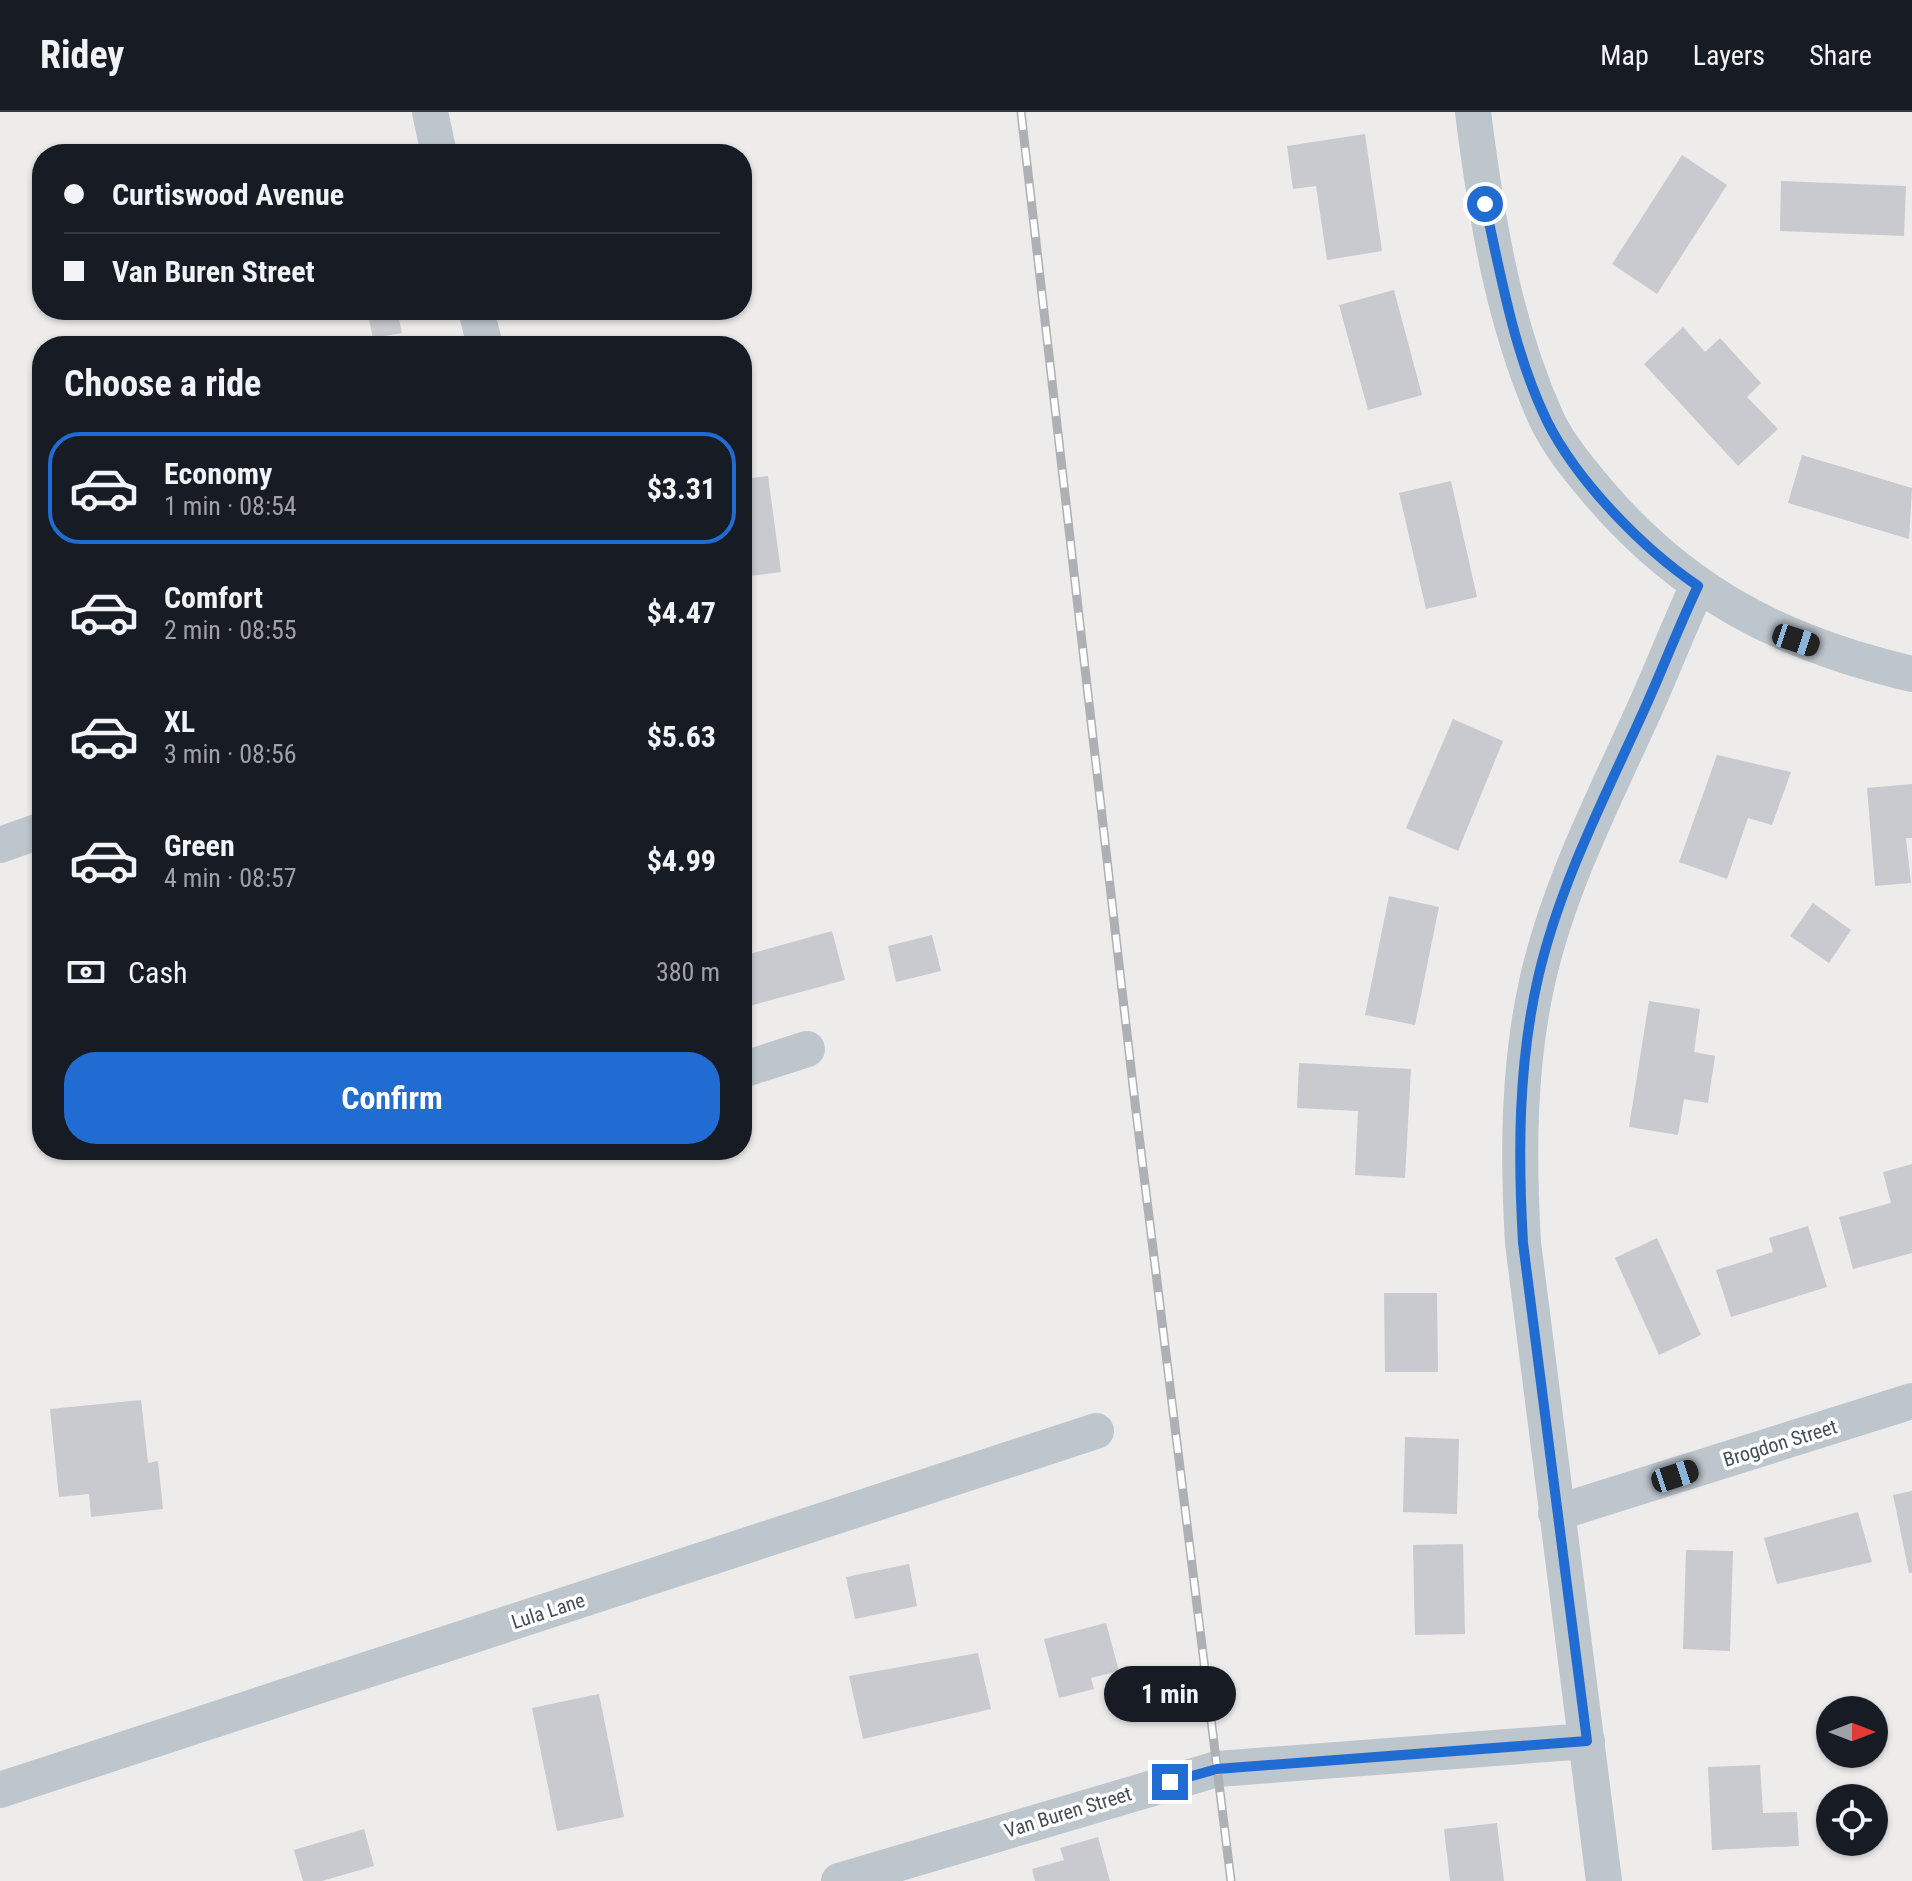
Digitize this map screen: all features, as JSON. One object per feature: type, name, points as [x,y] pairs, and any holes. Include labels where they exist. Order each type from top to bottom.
[{"type":"street","points":[[430,112],[437,144]]},
{"type":"street","points":[[1483,113],[1485,204],[1506,298],[1527,372],[1547,420],[1566,454],[1629,528],[1698,586],[1744,616],[1796,640],[1912,674]]},
{"type":"street","points":[[1604,1881],[1523,1243],[1518,1167],[1524,1069],[1536,994],[1562,898],[1593,817],[1698,586]]},
{"type":"street","points":[[0,845],[32,834]]},
{"type":"street","points":[[752,1067],[807,1049]]},
{"type":"street","name":"Brogdon Street","points":[[1556,1513],[1912,1401]]},
{"type":"street","name":"Lula Lane","points":[[0,1790],[1096,1431]]},
{"type":"street","name":"Van Buren Street","points":[[839,1881],[1217,1769],[1587,1741]]},
{"type":"building","points":[[1365,134],[1382,251],[1327,260],[1316,186],[1293,189],[1287,146]]},
{"type":"building","points":[[1682,155],[1727,185],[1657,294],[1612,264]]},
{"type":"building","points":[[1781,181],[1906,186],[1904,236],[1780,231]]},
{"type":"building","points":[[1394,290],[1422,395],[1368,410],[1339,305]]},
{"type":"building","points":[[369,320],[399,320],[402,333],[373,336]]},
{"type":"building","points":[[1683,327],[1705,352],[1720,338],[1761,383],[1747,397],[1778,429],[1738,466],[1644,364]]},
{"type":"building","points":[[1802,455],[1912,488],[1909,539],[1788,503]]},
{"type":"building","points":[[768,476],[781,572],[752,576],[752,478]]},
{"type":"building","points":[[1451,481],[1477,597],[1426,609],[1399,493]]},
{"type":"building","points":[[1453,719],[1503,741],[1458,851],[1406,828]]},
{"type":"building","points":[[1717,755],[1791,772],[1772,825],[1748,818],[1727,879],[1679,862]]},
{"type":"building","points":[[1912,784],[1912,838],[1906,838],[1911,883],[1875,886],[1867,788]]},
{"type":"building","points":[[1389,896],[1439,907],[1415,1025],[1365,1015]]},
{"type":"building","points":[[1813,903],[1851,930],[1829,963],[1790,936]]},
{"type":"building","points":[[832,931],[845,980],[752,1005],[752,953]]},
{"type":"building","points":[[932,935],[941,971],[896,982],[888,946]]},
{"type":"building","points":[[1649,1001],[1700,1009],[1694,1052],[1715,1056],[1708,1103],[1684,1099],[1678,1135],[1629,1127]]},
{"type":"building","points":[[1299,1063],[1411,1069],[1405,1178],[1355,1175],[1358,1111],[1297,1108]]},
{"type":"building","points":[[1912,1164],[1912,1253],[1853,1269],[1839,1217],[1891,1203],[1883,1172]]},
{"type":"building","points":[[1808,1226],[1827,1287],[1731,1317],[1716,1270],[1773,1252],[1769,1238]]},
{"type":"building","points":[[1657,1238],[1701,1335],[1659,1355],[1615,1258]]},
{"type":"building","points":[[1384,1293],[1437,1293],[1438,1372],[1385,1372]]},
{"type":"building","points":[[141,1400],[148,1463],[158,1461],[163,1509],[91,1517],[89,1494],[59,1497],[50,1409]]},
{"type":"building","points":[[1405,1437],[1459,1439],[1457,1514],[1403,1512]]},
{"type":"building","points":[[1912,1491],[1912,1573],[1909,1573],[1893,1495]]},
{"type":"building","points":[[1858,1512],[1872,1562],[1777,1584],[1764,1538]]},
{"type":"building","points":[[1463,1544],[1465,1634],[1415,1635],[1413,1545]]},
{"type":"building","points":[[1686,1550],[1733,1551],[1730,1651],[1683,1649]]},
{"type":"building","points":[[909,1564],[917,1606],[855,1619],[846,1577]]},
{"type":"building","points":[[1106,1623],[1119,1671],[1091,1678],[1094,1689],[1059,1698],[1044,1639]]},
{"type":"building","points":[[978,1653],[991,1709],[863,1739],[849,1676]]},
{"type":"building","points":[[599,1694],[624,1817],[557,1831],[532,1708]]},
{"type":"building","points":[[1760,1765],[1763,1813],[1797,1812],[1799,1846],[1712,1850],[1708,1767]]},
{"type":"building","points":[[1497,1823],[1504,1881],[1450,1881],[1444,1829]]},
{"type":"building","points":[[364,1829],[374,1866],[322,1881],[303,1881],[294,1850]]},
{"type":"building","points":[[1098,1837],[1110,1881],[1035,1881],[1032,1869],[1064,1860],[1060,1848]]},
{"type":"railway","points":[[1021,112],[1135,1103],[1231,1881]]},
{"type":"route","points":[[1170,1782],[1217,1769],[1587,1741],[1523,1243],[1518,1167],[1524,1069],[1538,979],[1562,898],[1593,817],[1698,586],[1629,528],[1566,454],[1547,420],[1527,372],[1506,298],[1485,204]]}]
